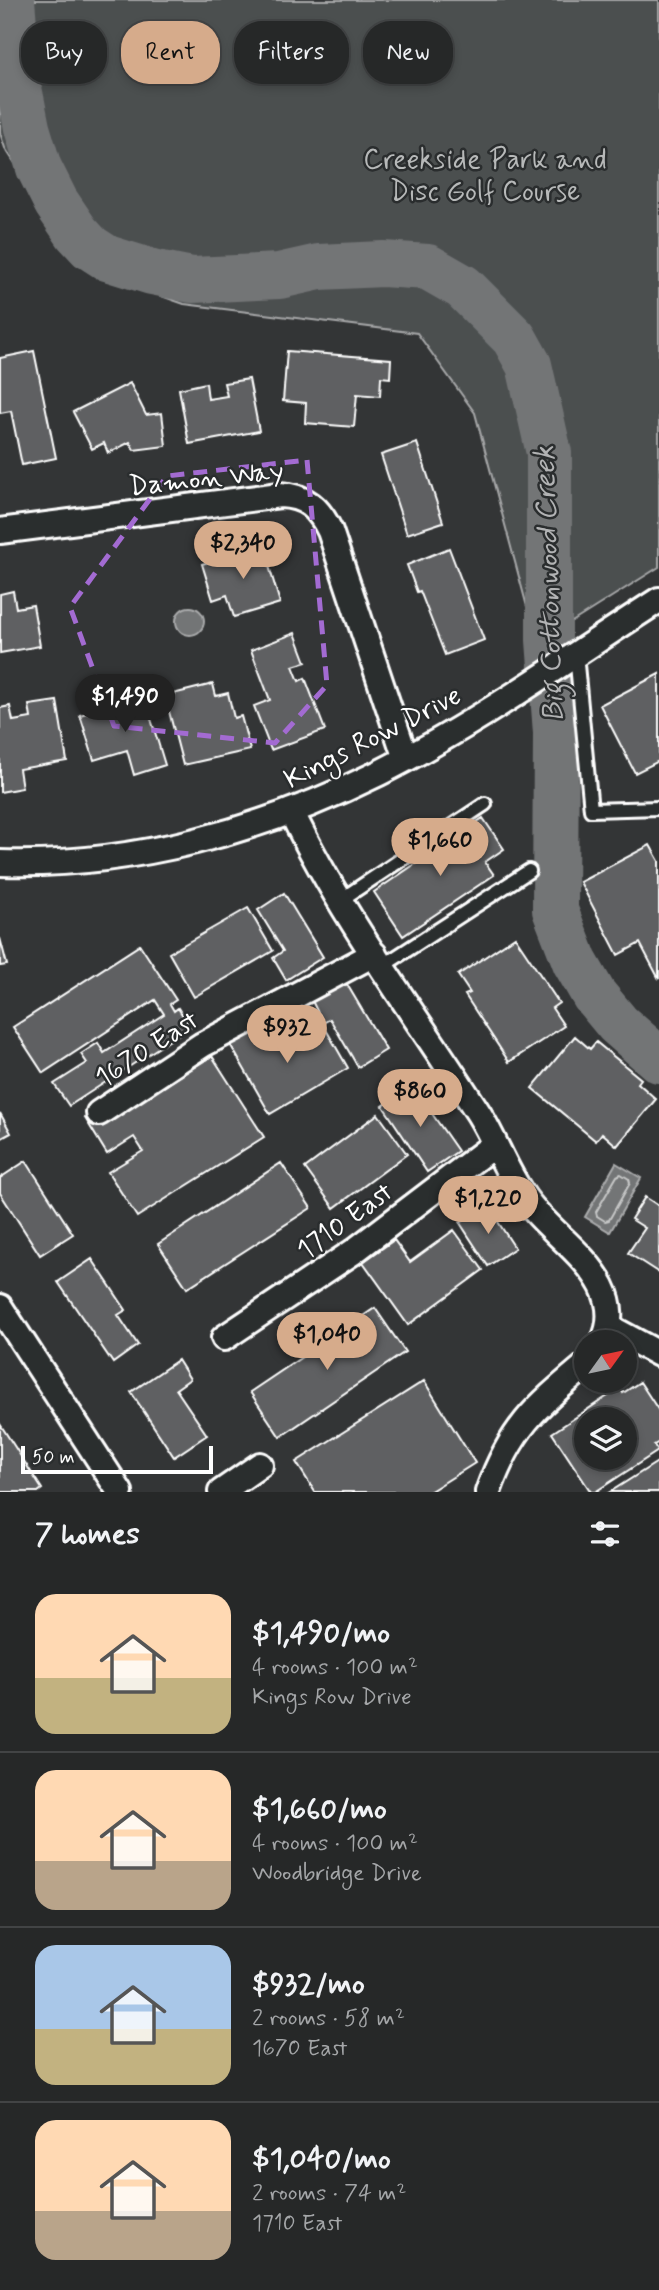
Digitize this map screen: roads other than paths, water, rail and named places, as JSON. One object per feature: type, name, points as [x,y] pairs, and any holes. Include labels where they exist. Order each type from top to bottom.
[{"type":"street","name":"Damon Way","points":[[0,531],[280,495],[297,497],[312,503],[330,531],[406,759]]},
{"type":"street","name":"Kings Row Drive","points":[[0,863],[62,862],[163,849],[291,811],[406,759],[484,713],[659,600]]},
{"type":"street","points":[[291,811],[339,901],[480,1117],[522,1195],[601,1285],[609,1305],[606,1330]]},
{"type":"street","name":"1670 East","points":[[99,1113],[202,1045],[377,960]]},
{"type":"street","name":"1710 East","points":[[224,1338],[353,1252],[495,1144]]},
{"type":"street","points":[[0,1307],[120,1492]]},
{"type":"street","points":[[637,1346],[659,1354]]},
{"type":"street","points":[[488,1492],[504,1452],[527,1418],[574,1375]]},
{"type":"street","points":[[221,1492],[260,1465]]},
{"type":"lane","points":[[576,653],[591,810],[659,808]]},
{"type":"lane","points":[[339,901],[485,804]]},
{"type":"lane","points":[[377,960],[529,871]]},
{"type":"water","points":[[190,607],[200,611],[204,621],[200,631],[190,635],[180,631],[176,621],[180,611]]},
{"type":"water","points":[[616,1163],[641,1178],[610,1232],[585,1217]]},
{"type":"waterway","name":"Big Cottonwood Creek","points":[[12,0],[19,88],[39,168],[56,202],[90,247],[107,258],[152,272],[192,280],[279,276],[319,267],[383,264],[428,267],[463,287],[514,338],[529,365],[549,453],[549,640],[556,733],[555,910],[575,962],[594,995],[618,1024],[659,1060]]},
{"type":"park label","name":"Creekside Park and Disc Golf Course","points":[[485,174]]}]
